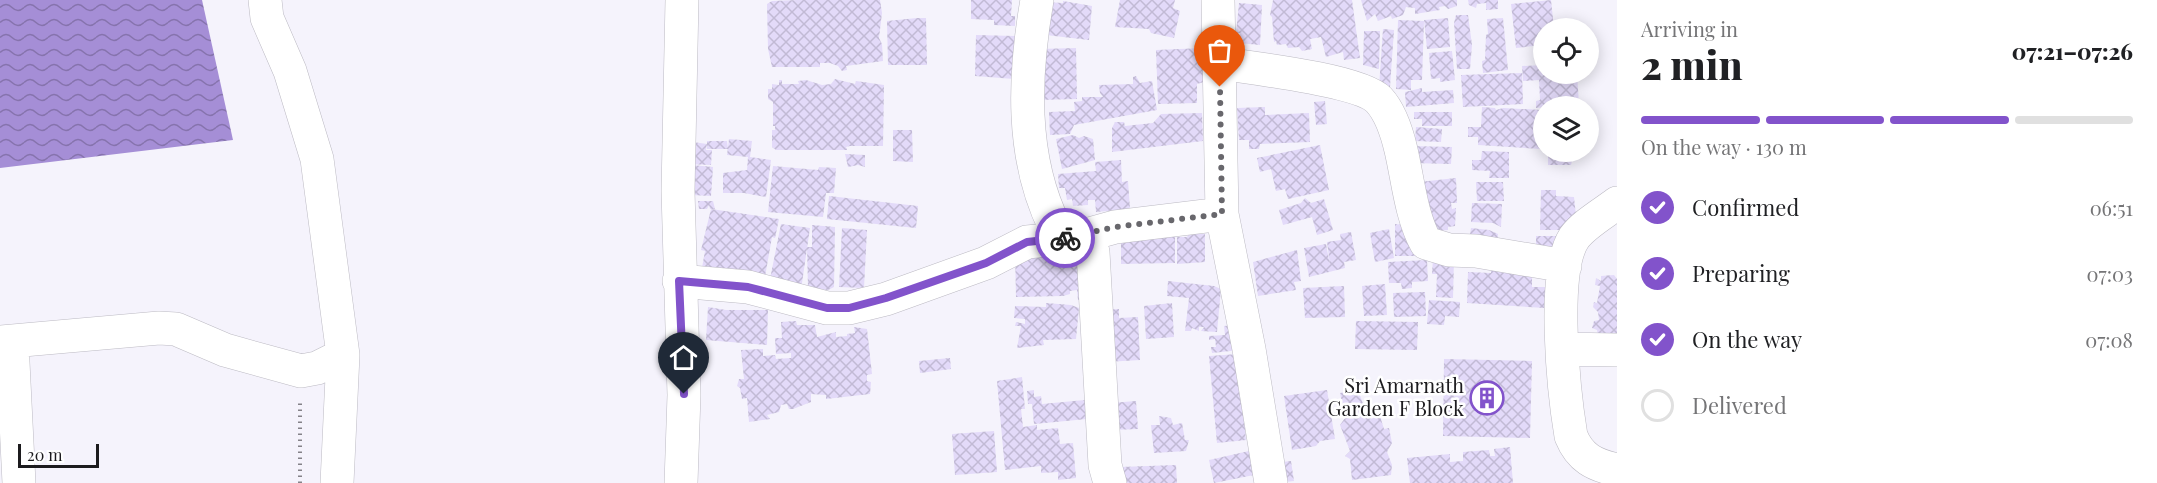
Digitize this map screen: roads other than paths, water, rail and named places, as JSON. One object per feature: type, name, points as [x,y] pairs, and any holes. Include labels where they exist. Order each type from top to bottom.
[{"type":"street","points":[[265,0],[267,18],[290,71],[317,159],[343,355],[337,483]]},
{"type":"street","points":[[681,483],[684,394],[678,191],[682,0]]},
{"type":"street","points":[[1037,0],[1030,35],[1026,93],[1030,150],[1046,209],[1055,227],[1079,237],[1092,252],[1095,266],[1105,465],[1110,483]]},
{"type":"street","points":[[1218,0],[1222,214],[1249,349],[1271,483]]},
{"type":"street","points":[[1219,63],[1355,88],[1377,98],[1388,113],[1400,147],[1426,243],[1449,250],[1476,251],[1565,266]]},
{"type":"street","points":[[1617,203],[1575,237],[1565,266],[1561,311],[1567,415],[1576,448],[1586,460],[1617,470]]},
{"type":"street","points":[[679,281],[748,287],[827,308],[849,308],[886,298],[975,267],[1027,242],[1079,237],[1115,227],[1222,214]]},
{"type":"street","points":[[19,483],[6,342],[137,329],[176,329],[225,350],[301,371],[317,368],[343,355]]},
{"type":"street","points":[[1563,349],[1617,350]]},
{"type":"water","points":[[0,0],[202,0],[233,140],[0,168]]},
{"type":"place","name":"Sri Amarnath Garden F Block","points":[[1487,398]]}]
